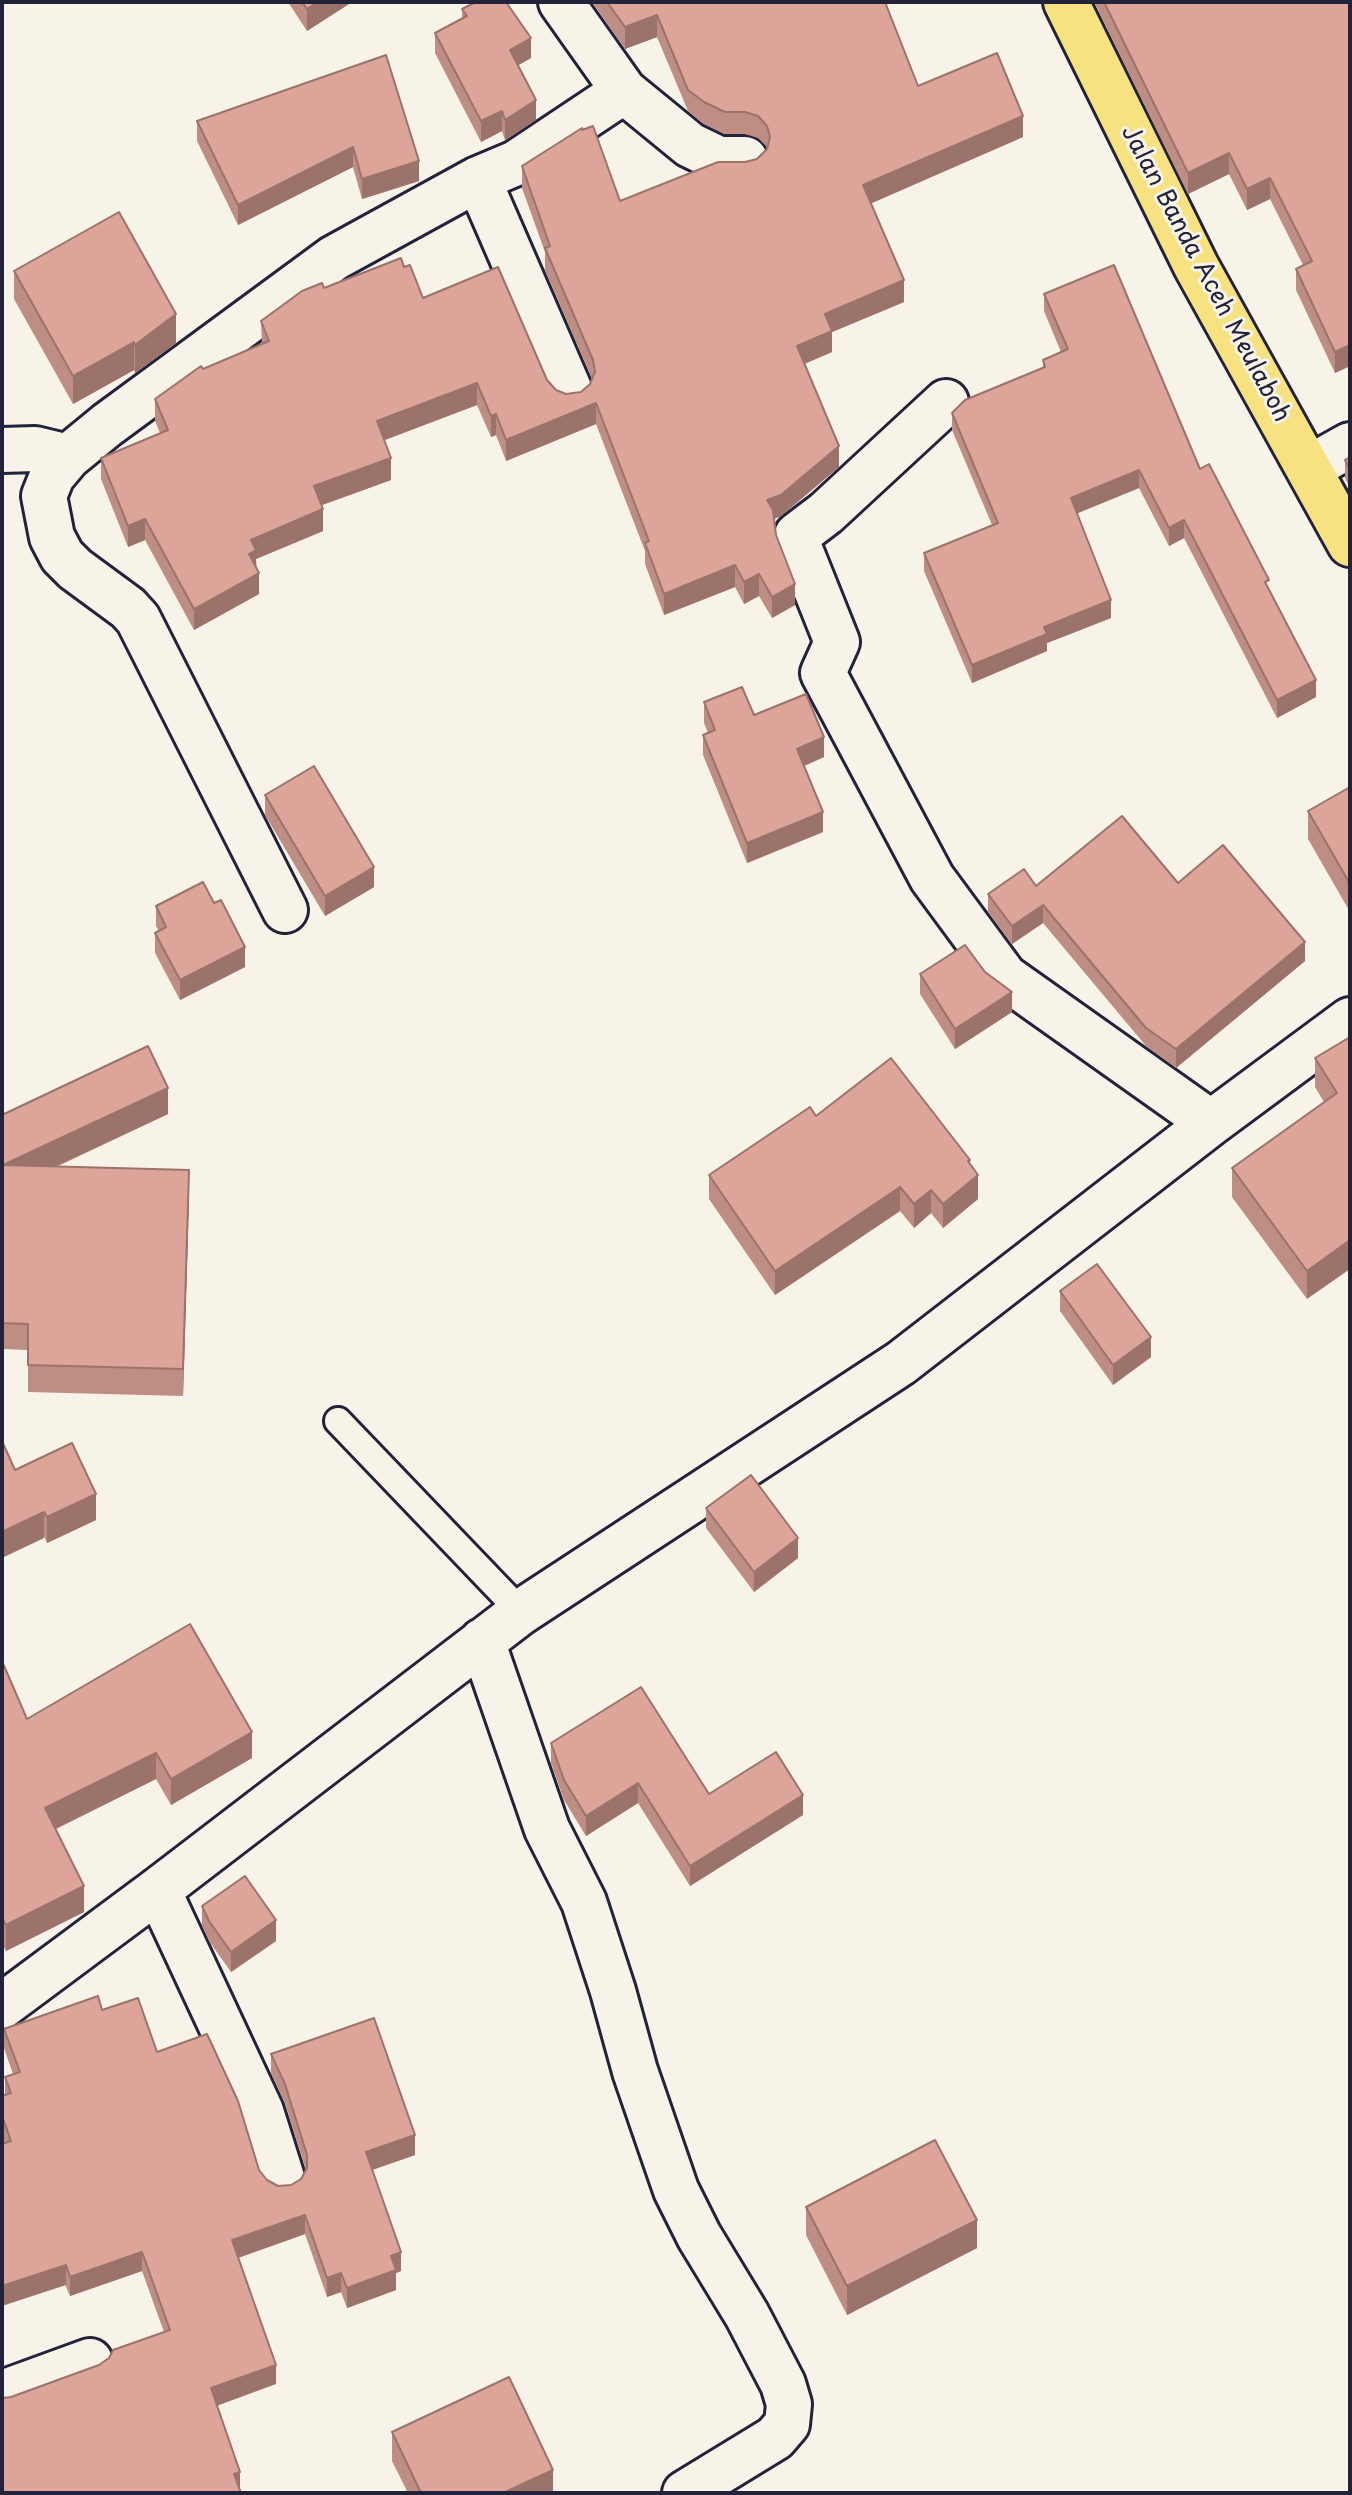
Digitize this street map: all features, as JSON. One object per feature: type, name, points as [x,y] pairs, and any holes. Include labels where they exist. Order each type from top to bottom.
[{"type":"highway","name":"Jalan Banda Aceh Meulaboh","points":[[1066,2],[1196,266],[1350,544]]},
{"type":"street","points":[[561,2],[624,91],[690,145],[719,159],[745,159]]},
{"type":"street","points":[[285,910],[138,619],[62,556],[52,537],[44,496],[52,476],[68,457],[107,425],[334,258],[478,179],[516,163],[624,91]]},
{"type":"street","points":[[478,179],[570,391]]},
{"type":"street","points":[[946,402],[826,513],[797,535],[837,642],[823,673],[932,878],[1005,977],[1211,1123]]},
{"type":"street","points":[[1309,468],[1350,445]]},
{"type":"street","points":[[2,450],[35,449],[68,457]]},
{"type":"street","points":[[2,2006],[521,1612],[901,1363],[1211,1123],[1350,1020]]},
{"type":"street","points":[[482,1641],[547,1829],[584,1902],[635,2071],[676,2190],[699,2236],[754,2328],[783,2384],[789,2404],[787,2424],[775,2438],[685,2493]]},
{"type":"street","points":[[158,1890],[261,2111],[283,2181]]},
{"type":"street","points":[[2,2393],[90,2361]]},
{"type":"lane","points":[[338,1421],[521,1612]]},
{"type":"building","points":[[302,2],[318,2],[307,9]]},
{"type":"building","points":[[476,2],[506,2],[531,38],[510,50],[536,100],[505,120],[502,111],[481,121],[435,33],[467,16],[462,9]]},
{"type":"building","points":[[607,2],[885,2],[918,86],[997,53],[1023,116],[863,185],[904,280],[825,314],[832,331],[797,346],[839,446],[781,495],[767,500],[773,510],[776,535],[795,584],[772,597],[759,574],[744,582],[735,565],[664,594],[645,543],[649,541],[596,403],[506,440],[496,414],[491,416],[477,383],[377,421],[391,458],[314,486],[323,509],[251,540],[256,550],[249,554],[259,573],[194,609],[145,519],[128,526],[101,458],[168,430],[155,399],[201,366],[203,369],[269,341],[261,321],[302,291],[322,283],[324,288],[401,258],[404,267],[410,265],[423,298],[498,267],[547,380],[556,390],[566,394],[581,392],[590,384],[595,372],[593,360],[545,248],[550,246],[522,166],[582,128],[593,126],[620,201],[718,162],[757,159],[767,149],[770,137],[767,126],[758,116],[745,112],[725,112],[688,90],[657,15],[625,27]]},
{"type":"building","points":[[1104,2],[1350,2],[1350,345],[1335,352],[1296,269],[1312,261],[1270,178],[1247,189],[1229,153],[1188,173]]},
{"type":"building","points":[[386,55],[419,161],[362,179],[353,147],[238,205],[197,121]]},
{"type":"building","points":[[119,212],[176,314],[135,345],[134,342],[73,376],[14,271]]},
{"type":"building","points":[[1114,265],[1200,469],[1209,464],[1316,680],[1277,700],[1184,520],[1169,528],[1139,470],[1071,498],[1111,600],[1044,627],[1047,634],[972,665],[924,553],[998,523],[952,413],[965,400],[1045,367],[1043,360],[1068,349],[1044,294]]},
{"type":"building","points":[[742,687],[754,715],[806,694],[824,737],[797,749],[823,812],[747,843],[703,735],[715,730],[704,702]]},
{"type":"building","points":[[314,766],[374,867],[325,896],[265,795]]},
{"type":"building","points":[[1350,787],[1350,884],[1308,811]]},
{"type":"building","points":[[1122,816],[1178,883],[1223,845],[1305,942],[1176,1049],[1146,1028],[1043,905],[1012,926],[988,894],[1024,869],[1036,886]]},
{"type":"building","points":[[203,882],[214,903],[221,900],[245,947],[180,980],[155,933],[166,927],[156,906]]},
{"type":"building","points":[[965,945],[985,972],[1012,992],[955,1029],[920,974]]},
{"type":"building","points":[[1350,1037],[1350,1240],[1307,1271],[1232,1168],[1337,1093],[1315,1058]]},
{"type":"building","points":[[148,1046],[168,1088],[3,1165],[189,1170],[183,1369],[28,1365],[28,1324],[2,1323],[2,1115]]},
{"type":"building","points":[[891,1058],[970,1160],[978,1175],[943,1204],[931,1190],[914,1204],[900,1187],[775,1271],[709,1175],[810,1107],[816,1116]]},
{"type":"building","points":[[1097,1264],[1151,1337],[1113,1365],[1060,1291]]},
{"type":"building","points":[[2,1441],[15,1470],[72,1443],[96,1494],[47,1517],[44,1512],[2,1532]]},
{"type":"building","points":[[751,1475],[798,1538],[754,1572],[706,1508]]},
{"type":"building","points":[[190,1624],[252,1732],[171,1779],[156,1753],[45,1808],[84,1886],[6,1925],[2,1918],[2,1661],[27,1719]]},
{"type":"building","points":[[641,1687],[709,1794],[776,1752],[803,1795],[690,1866],[638,1783],[586,1816],[564,1780],[551,1743]]},
{"type":"building","points":[[245,1876],[276,1920],[231,1952],[202,1906]]},
{"type":"building","points":[[98,1996],[102,2010],[138,1998],[157,2052],[207,2034],[238,2101],[259,2170],[267,2180],[278,2186],[291,2185],[301,2179],[307,2168],[307,2155],[285,2084],[271,2054],[374,2018],[415,2135],[366,2152],[401,2252],[391,2256],[396,2270],[347,2288],[341,2273],[327,2278],[305,2215],[232,2240],[276,2365],[211,2388],[240,2472],[234,2474],[241,2493],[2,2493],[2,2398],[99,2365],[109,2358],[113,2350],[170,2330],[142,2252],[70,2277],[66,2265],[2,2286],[2,2144],[11,2141],[2,2116],[2,2096],[11,2093],[5,2077],[20,2072],[4,2029]]},
{"type":"building","points":[[935,2140],[977,2220],[847,2286],[806,2207]]},
{"type":"building","points":[[509,2377],[553,2470],[503,2493],[421,2493],[392,2432]]}]
